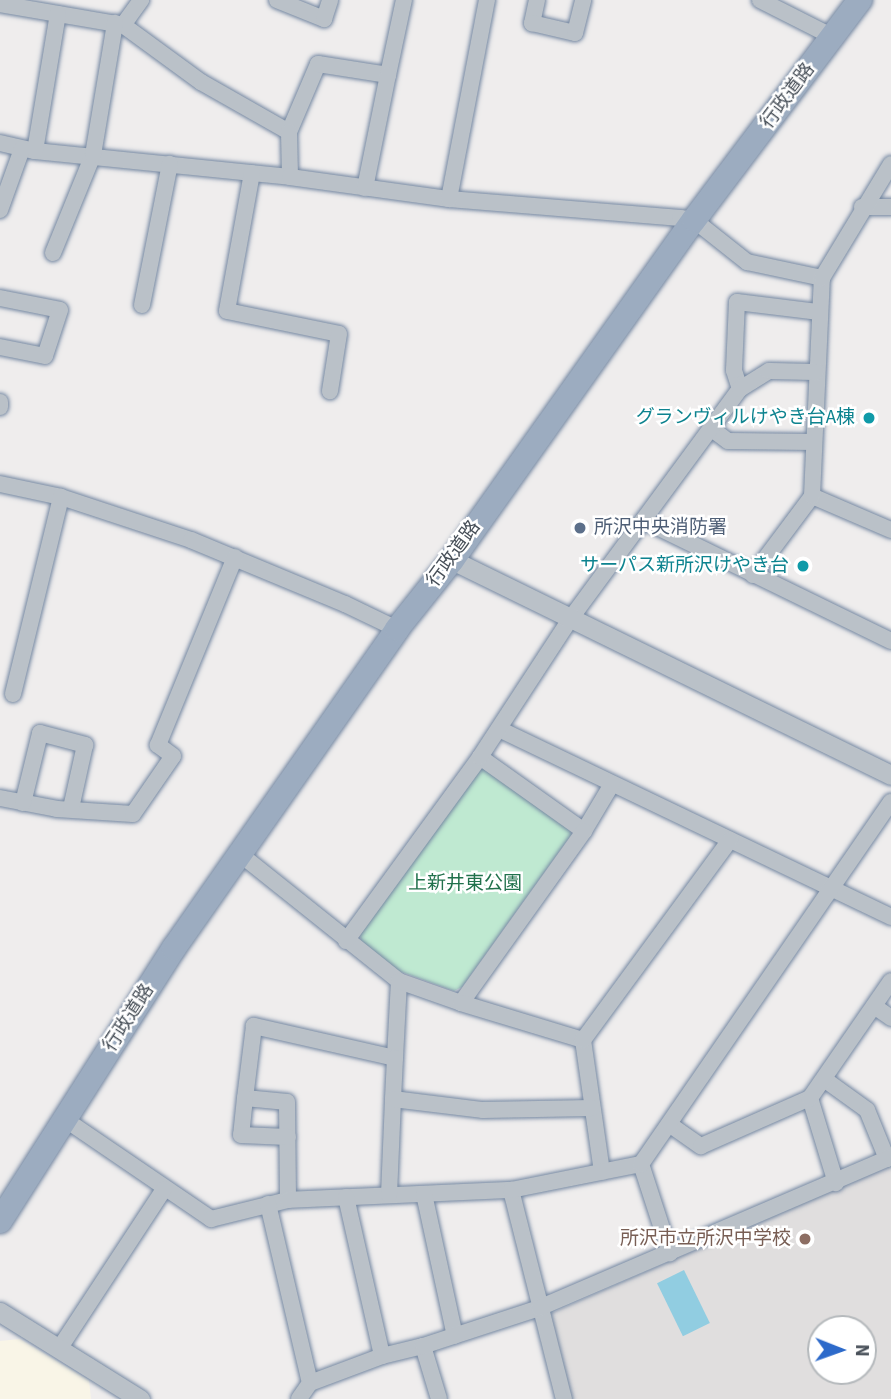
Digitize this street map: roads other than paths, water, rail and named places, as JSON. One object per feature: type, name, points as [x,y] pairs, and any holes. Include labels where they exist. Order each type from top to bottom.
[{"type":"highway","name":"行政道路","points":[[0,1221],[174,948],[397,629],[452,560],[694,220],[860,0]]},
{"type":"street","points":[[54,253],[93,155],[119,24],[141,0]]},
{"type":"street","points":[[277,0],[324,19],[330,0]]},
{"type":"street","points":[[365,188],[404,0]]},
{"type":"street","points":[[449,199],[487,0]]},
{"type":"street","points":[[537,0],[532,23],[575,33],[583,0]]},
{"type":"street","points":[[760,0],[833,37]]},
{"type":"street","points":[[0,4],[119,24],[201,82],[289,132]]},
{"type":"street","points":[[0,210],[29,150],[58,14]]},
{"type":"street","points":[[290,177],[289,132],[318,64],[388,75]]},
{"type":"street","points":[[0,143],[29,150],[290,177],[449,199],[694,220],[747,262],[822,278]]},
{"type":"street","points":[[142,305],[170,164]]},
{"type":"street","points":[[753,575],[811,496],[822,278],[862,207],[891,164]]},
{"type":"street","points":[[252,173],[226,311],[339,334],[330,391]]},
{"type":"street","points":[[862,207],[891,207]]},
{"type":"street","points":[[0,298],[60,310],[45,356],[0,347]]},
{"type":"street","points":[[740,389],[734,370],[737,302],[820,312]]},
{"type":"street","points":[[346,941],[480,757],[570,618],[740,389],[769,371],[816,372]]},
{"type":"street","points":[[712,429],[728,441],[813,442]]},
{"type":"street","points":[[0,484],[61,497],[235,557],[397,629]]},
{"type":"street","points":[[811,496],[891,530]]},
{"type":"street","points":[[13,694],[61,497]]},
{"type":"street","points":[[643,520],[891,641]]},
{"type":"street","points":[[0,798],[23,803],[133,814],[173,756],[158,745],[235,557]]},
{"type":"street","points":[[452,560],[891,775]]},
{"type":"street","points":[[499,729],[891,917]]},
{"type":"street","points":[[23,803],[40,733],[85,745],[71,808]]},
{"type":"street","points":[[480,757],[584,831]]},
{"type":"street","points":[[461,1003],[584,831],[612,784]]},
{"type":"street","points":[[66,1120],[163,1189],[211,1219],[288,1200],[511,1190],[641,1164],[891,802]]},
{"type":"street","points":[[602,1172],[583,1041],[730,840]]},
{"type":"street","points":[[240,854],[399,982],[583,1041]]},
{"type":"street","points":[[669,1124],[701,1146],[810,1098],[891,981]]},
{"type":"street","points":[[389,1195],[399,982]]},
{"type":"street","points":[[874,1006],[891,1018]]},
{"type":"street","points":[[288,1137],[241,1135],[254,1026],[395,1058]]},
{"type":"street","points":[[299,1399],[310,1382],[382,1356],[423,1346],[539,1308],[836,1183],[889,1158],[867,1110],[824,1079]]},
{"type":"street","points":[[245,1098],[287,1102],[288,1200]]},
{"type":"street","points":[[810,1098],[836,1183]]},
{"type":"street","points":[[393,1099],[483,1110],[592,1108]]},
{"type":"street","points":[[641,1164],[670,1253]]},
{"type":"street","points":[[59,1349],[163,1189]]},
{"type":"street","points":[[511,1190],[564,1399]]},
{"type":"street","points":[[424,1194],[455,1336]]},
{"type":"street","points":[[346,1197],[382,1356]]},
{"type":"street","points":[[268,1204],[310,1382]]},
{"type":"street","points":[[0,1312],[140,1399]]},
{"type":"street","points":[[423,1346],[439,1399]]},
{"type":"water","points":[[684,1270],[710,1323],[683,1336],[657,1283]]},
{"type":"place","name":"グランヴィルけやき台A棟","points":[[869,418]]},
{"type":"place","name":"所沢中央消防署","points":[[580,528]]},
{"type":"place","name":"サーパス新所沢けやき台","points":[[803,566]]},
{"type":"place","name":"所沢市立所沢中学校","points":[[805,1239]]},
{"type":"park label","name":"上新井東公園","points":[[465,884]]}]
